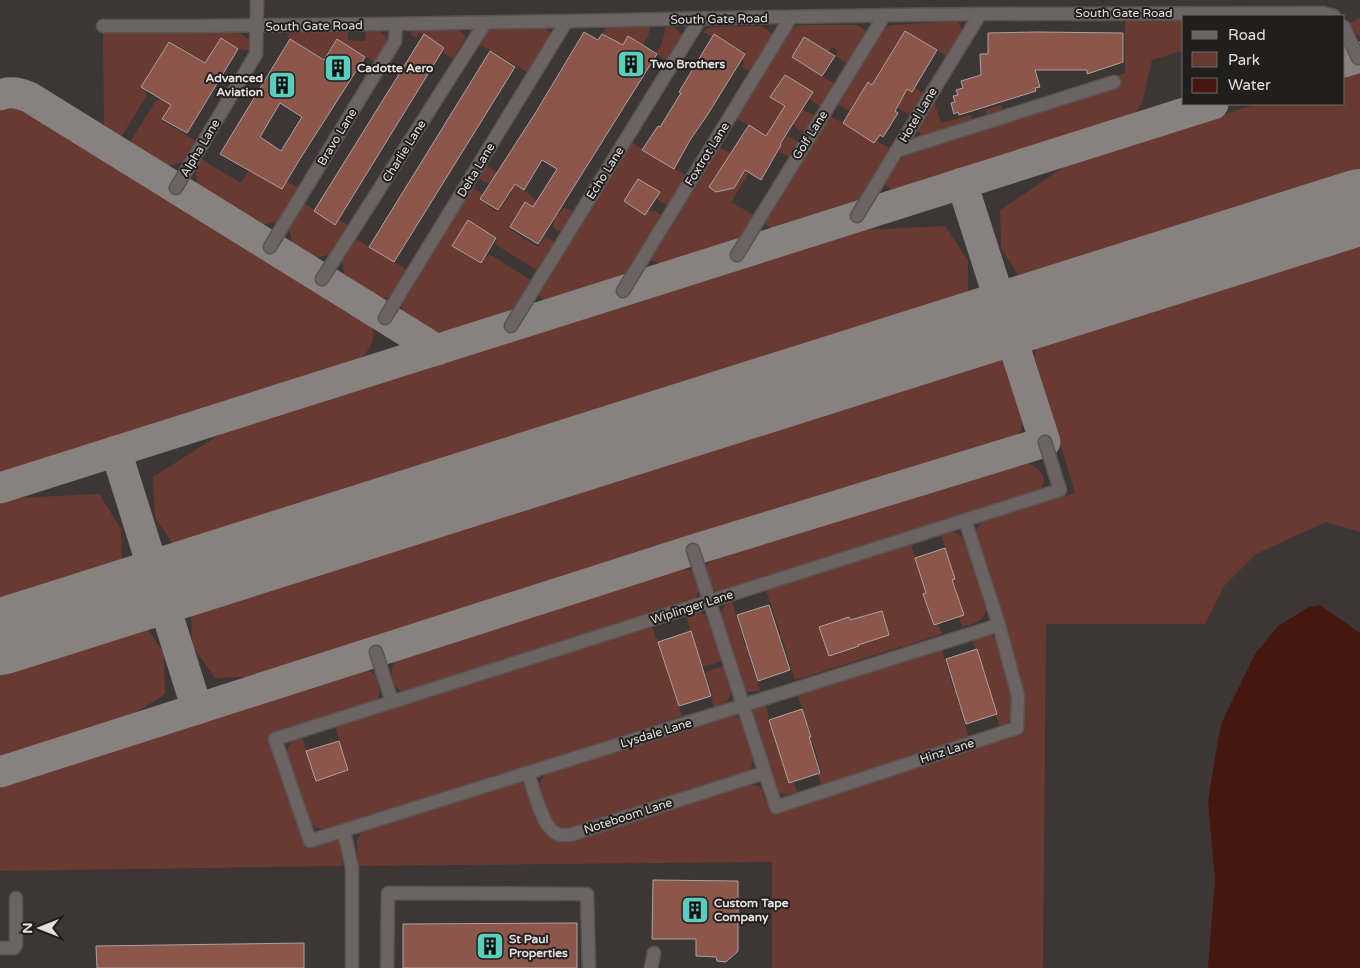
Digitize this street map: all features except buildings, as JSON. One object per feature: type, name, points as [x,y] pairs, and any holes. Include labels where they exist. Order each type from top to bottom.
[{"type":"lane","name":"Alpha Lane","points":[[176,188],[256,54],[257,0]]},
{"type":"lane","name":"South Gate Road","points":[[103,26],[566,22],[980,14],[1323,13],[1330,15]]},
{"type":"lane","name":"Hotel Lane","points":[[857,216],[980,14]]},
{"type":"lane","name":"Golf Lane","points":[[737,254],[884,16]]},
{"type":"lane","name":"Foxtrot Lane","points":[[623,291],[791,17]]},
{"type":"lane","name":"Echo Lane","points":[[511,326],[700,19]]},
{"type":"lane","name":"Delta Lane","points":[[385,318],[566,22]]},
{"type":"lane","name":"Charlie Lane","points":[[322,279],[485,23]]},
{"type":"lane","name":"Bravo Lane","points":[[270,247],[395,41],[396,24]]},
{"type":"lane","points":[[1345,29],[1358,58]]},
{"type":"lane","points":[[896,151],[1114,82]]},
{"type":"lane","name":"Wiplinger Lane","points":[[275,740],[1060,490],[1045,442]]},
{"type":"lane","points":[[965,520],[999,625]]},
{"type":"lane","points":[[693,550],[764,773]]},
{"type":"lane","name":"Lysdale Lane","points":[[275,740],[310,841],[999,625]]},
{"type":"lane","name":"Hinz Lane","points":[[764,773],[776,807],[1017,728],[1018,696],[999,625]]},
{"type":"lane","points":[[376,652],[392,702]]},
{"type":"lane","name":"Noteboom Lane","points":[[528,773],[545,822],[555,833],[570,835],[764,773]]},
{"type":"lane","points":[[344,831],[352,868],[352,968]]},
{"type":"lane","points":[[387,968],[388,893],[587,894],[589,968]]},
{"type":"lane","points":[[0,948],[14,948],[16,945],[16,898]]},
{"type":"lane","points":[[652,968],[654,953]]},
{"type":"green space","points":[[1182,18],[1182,51],[1152,60],[1142,103],[1137,111],[1127,118],[893,191],[883,183],[895,164],[909,153],[1125,73],[1125,19]]},
{"type":"green space","points":[[1360,18],[1360,37],[1356,34],[1350,23]]},
{"type":"green space","points":[[957,21],[962,32],[948,57],[905,31],[880,72],[925,94],[911,116],[897,107],[900,102],[868,82],[850,111],[836,103],[880,33],[889,26]]},
{"type":"green space","points":[[802,25],[858,25],[864,30],[866,35],[848,64],[835,56],[838,51],[832,47],[828,52],[804,37],[792,57],[835,84],[822,107],[809,98],[813,91],[785,75],[770,97],[798,114],[802,109],[816,116],[806,132],[799,130],[793,124],[796,119],[769,132],[782,140],[785,136],[796,141],[798,144],[790,158],[778,151],[781,145],[736,118],[789,31]]},
{"type":"green space","points":[[760,26],[767,29],[773,36],[751,72],[742,67],[745,62],[742,59],[745,53],[714,34],[712,37],[703,32],[711,27]]},
{"type":"green space","points":[[650,27],[648,37],[642,45],[628,37],[623,45],[602,34],[606,28]]},
{"type":"green space","points":[[666,27],[674,27],[683,36],[667,61],[655,53],[661,46]]},
{"type":"green space","points":[[544,28],[553,34],[529,73],[477,43],[484,31]]},
{"type":"green space","points":[[415,30],[459,30],[465,35],[465,38],[453,59],[443,53],[445,48],[420,32],[416,38],[410,34]]},
{"type":"green space","points":[[103,31],[237,32],[248,40],[250,50],[240,50],[221,38],[205,62],[169,41],[141,87],[146,92],[146,97],[121,137],[117,139],[104,130]]},
{"type":"green space","points":[[348,31],[348,40],[365,41],[366,31],[379,31],[386,37],[386,44],[376,63],[336,39],[324,59],[287,37],[290,32]]},
{"type":"green space","points":[[1360,71],[1360,178],[1029,283],[1022,281],[1001,248],[1000,210],[1070,163],[1254,105],[1345,105],[1345,76]]},
{"type":"green space","points":[[160,99],[170,105],[161,120],[196,141],[183,162],[163,167],[130,147],[130,142],[155,102]]},
{"type":"green space","points":[[934,101],[941,123],[970,115],[972,121],[923,136],[917,128]]},
{"type":"green space","points":[[18,103],[365,317],[370,322],[373,339],[365,354],[360,359],[0,474],[0,111]]},
{"type":"green space","points":[[1001,105],[1003,112],[987,116],[985,110]]},
{"type":"green space","points":[[830,116],[888,147],[889,152],[859,201],[774,229],[763,223]]},
{"type":"green space","points":[[631,142],[687,176],[668,206],[659,201],[657,197],[659,192],[638,179],[624,202],[645,215],[648,211],[655,211],[662,216],[625,276],[546,301],[538,295]]},
{"type":"green space","points":[[718,146],[731,154],[710,187],[716,192],[734,188],[745,171],[749,173],[731,202],[754,215],[740,240],[663,264],[648,260]]},
{"type":"green space","points":[[201,159],[241,183],[248,171],[282,189],[287,181],[298,188],[279,222],[258,225],[198,188],[195,168]]},
{"type":"green space","points":[[485,165],[531,195],[536,202],[557,215],[563,208],[567,208],[573,215],[563,230],[558,231],[554,228],[555,220],[525,202],[509,229],[538,247],[544,238],[551,239],[555,244],[538,271],[498,246],[495,243],[497,238],[468,220],[452,247],[481,264],[487,255],[493,256],[532,281],[514,311],[449,331],[436,332],[404,316],[401,303],[471,188],[483,194],[480,200],[498,212],[512,192],[491,179],[489,183],[484,182],[478,177]]},
{"type":"green space","points":[[304,203],[334,225],[338,219],[349,226],[332,254],[312,259],[293,248],[289,228]]},
{"type":"green space","points":[[945,226],[968,260],[968,299],[966,303],[178,552],[155,517],[153,477],[225,431],[861,230]]},
{"type":"green space","points":[[1360,233],[1360,532],[1326,522],[1256,554],[1224,586],[1205,624],[1046,624],[1043,968],[772,968],[772,862],[358,866],[357,840],[362,831],[515,782],[523,783],[530,791],[542,828],[549,835],[747,785],[756,785],[761,788],[770,812],[1023,733],[1023,689],[976,534],[977,528],[983,522],[1075,493],[1035,358],[1036,348],[1040,341],[1054,330]]},
{"type":"green space","points":[[354,238],[409,271],[391,297],[376,299],[345,280],[342,259]]},
{"type":"green space","points":[[974,356],[998,356],[1003,361],[1012,379],[1019,401],[1022,427],[1018,434],[1009,442],[269,676],[215,678],[192,645],[191,605]]},
{"type":"green space","points":[[1023,461],[1040,471],[1044,479],[1044,483],[1037,492],[724,591],[717,592],[710,587],[705,572],[706,566],[713,559]]},
{"type":"green space","points":[[99,494],[121,529],[122,570],[0,608],[0,502],[15,498]]},
{"type":"green space","points":[[951,532],[963,538],[986,608],[981,620],[962,627],[959,617],[964,615],[954,584],[923,594],[934,626],[939,625],[942,634],[795,680],[782,638],[747,649],[760,691],[748,692],[743,688],[720,615],[727,603],[732,601],[745,646],[781,635],[766,591],[911,544],[924,588],[955,579],[941,534]]},
{"type":"green space","points":[[681,569],[690,570],[696,576],[699,589],[695,601],[405,692],[397,687],[392,679],[392,669],[396,659]]},
{"type":"green space","points":[[700,612],[709,620],[722,661],[703,667],[701,663],[668,674],[682,716],[329,829],[314,827],[308,821],[287,757],[288,747],[296,740],[302,737],[316,781],[349,770],[335,727],[652,626],[667,669],[699,659],[686,616]]},
{"type":"green space","points":[[142,620],[164,653],[165,694],[109,727],[0,761],[0,665]]},
{"type":"green space","points":[[990,634],[995,638],[1012,696],[1013,714],[1011,719],[1000,728],[986,685],[956,695],[969,738],[821,785],[818,774],[822,773],[813,744],[780,754],[789,783],[794,782],[797,792],[788,795],[778,792],[752,718],[755,707],[765,704],[778,749],[812,737],[797,693],[941,647],[954,690],[985,681],[972,638]]},
{"type":"green space","points":[[723,666],[729,679],[731,694],[726,702],[714,707],[711,697],[713,696],[705,672]]},
{"type":"green space","points":[[364,669],[374,674],[378,681],[379,692],[375,702],[269,737],[305,847],[336,838],[343,847],[342,866],[0,871],[0,784]]},
{"type":"green space","points":[[730,715],[738,717],[742,723],[753,761],[747,773],[572,829],[560,828],[552,822],[540,787],[541,779],[548,772]]},
{"type":"water","points":[[1320,605],[1360,633],[1360,968],[1208,968],[1215,880],[1208,802],[1222,722],[1255,654],[1278,626],[1309,607]]},
{"type":"taxiway","points":[[1345,62],[1360,57]]},
{"type":"taxiway","points":[[0,95],[15,93],[29,97],[437,350]]},
{"type":"taxiway","points":[[0,488],[1210,105]]},
{"type":"taxiway","points":[[0,772],[693,550],[1045,442],[962,183]]},
{"type":"taxiway","points":[[116,451],[197,709]]},
{"type":"runway","points":[[0,637],[1360,207]]},
{"type":"place","name":"Two Brothers","points":[[631,64]]},
{"type":"place","name":"Cadotte Aero","points":[[338,68]]},
{"type":"place","name":"Advanced Aviation","points":[[282,85]]},
{"type":"place","name":"Custom Tape Company","points":[[695,910]]},
{"type":"place","name":"St Paul Properties","points":[[490,946]]}]
